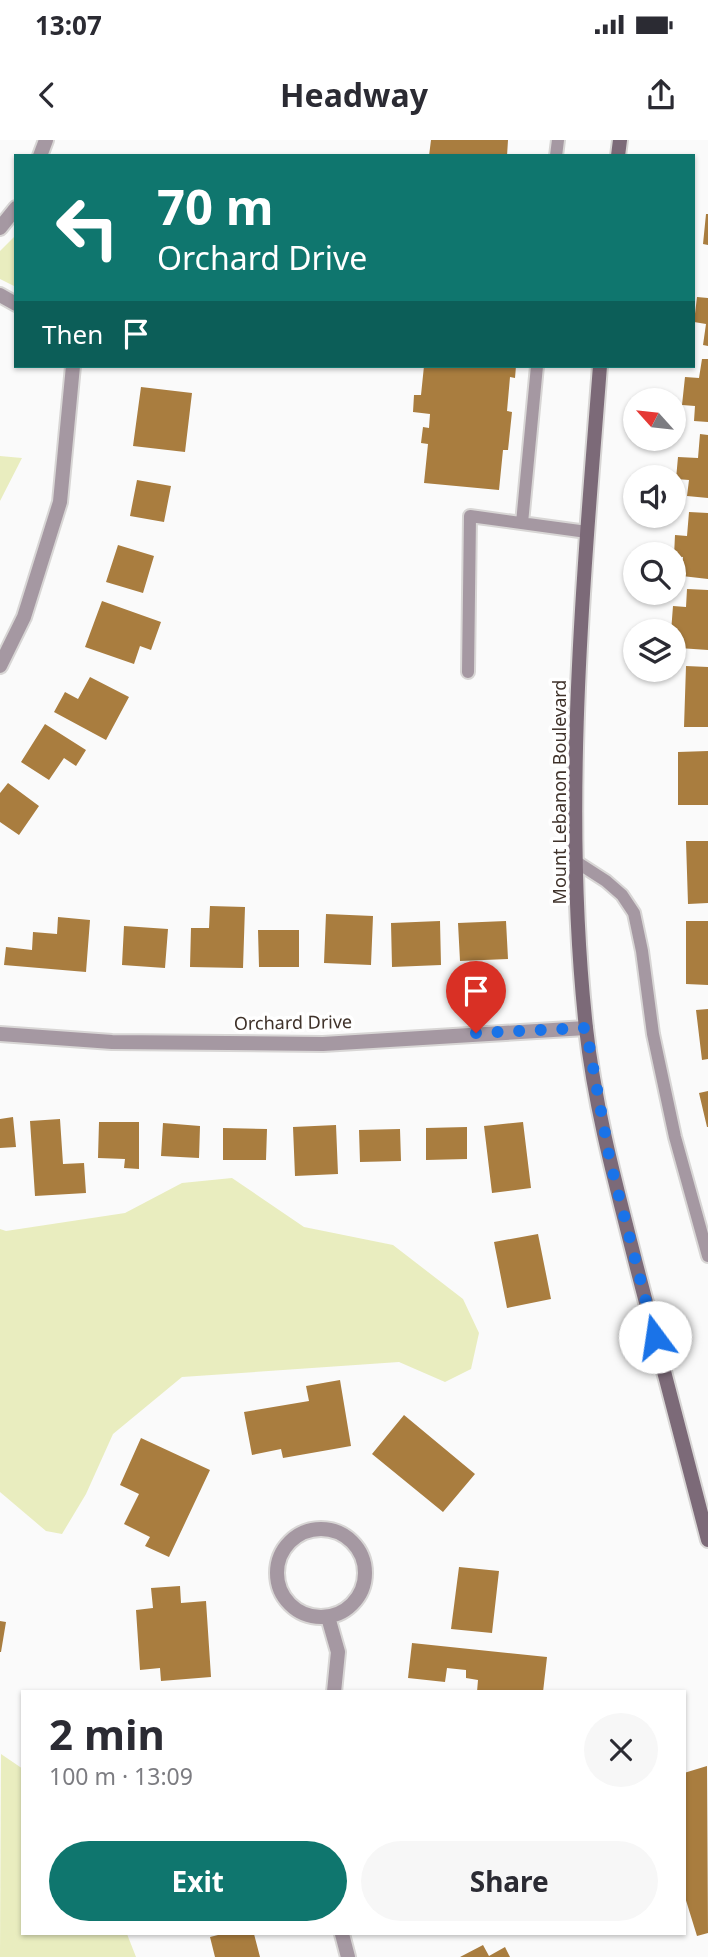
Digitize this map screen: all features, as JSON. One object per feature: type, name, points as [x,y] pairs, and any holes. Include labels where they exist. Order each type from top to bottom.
[{"type":"street","points":[[0,228],[14,210]]},
{"type":"street","points":[[0,666],[24,617],[60,502],[73,368]]},
{"type":"street","name":"Mount Lebanon Boulevard","points":[[600,368],[581,608],[575,861],[586,1028],[610,1161],[708,1540]]},
{"type":"street","name":"Orchard Drive","points":[[0,1034],[112,1042],[323,1044],[586,1028]]},
{"type":"street","points":[[313,1529],[341,1533],[352,1541],[365,1565],[365,1579],[360,1593],[352,1604],[328,1617],[314,1617],[301,1612],[290,1604],[277,1581],[277,1567],[285,1548],[300,1534],[313,1529]]},
{"type":"street","points":[[328,1617],[338,1652],[334,1690]]},
{"type":"street","points":[[342,1935],[348,1957]]},
{"type":"lane","points":[[522,523],[537,368]]},
{"type":"lane","points":[[468,672],[470,516],[587,532]]},
{"type":"lane","points":[[575,861],[606,881],[622,895],[634,912],[653,1034],[675,1137],[708,1256]]},
{"type":"green space","points":[[14,237],[14,286],[0,279],[0,251]]},
{"type":"green space","points":[[0,456],[22,458],[0,501]]},
{"type":"green space","points":[[232,1178],[304,1227],[393,1245],[463,1299],[479,1333],[471,1369],[445,1382],[399,1362],[182,1377],[113,1434],[86,1494],[62,1534],[46,1531],[0,1492],[0,1229],[6,1231],[125,1213],[182,1183]]},
{"type":"green space","points":[[1,1754],[21,1768],[21,1935],[127,1935],[136,1957],[0,1957]]},
{"type":"building","points":[[431,140],[508,140],[507,154],[429,154]]},
{"type":"building","points":[[708,214],[708,245],[703,244]]},
{"type":"building","points":[[697,297],[708,298],[708,346],[703,345],[706,324],[695,322]]},
{"type":"building","points":[[702,359],[708,359],[708,422],[694,421],[695,406],[686,405],[685,377],[699,378]]},
{"type":"building","points":[[424,368],[516,368],[515,378],[510,377],[507,411],[512,412],[508,450],[503,450],[499,490],[424,483],[428,444],[421,443],[423,427],[429,428],[430,414],[413,412],[414,395],[421,395]]},
{"type":"building","points":[[141,387],[192,393],[185,452],[133,446]]},
{"type":"building","points":[[700,434],[708,435],[708,498],[687,496],[689,480],[686,480],[686,465],[677,465],[678,457],[698,458]]},
{"type":"building","points":[[137,480],[171,486],[164,522],[130,516]]},
{"type":"building","points":[[689,512],[708,513],[708,579],[686,576],[686,542],[675,542],[675,535],[687,536]]},
{"type":"building","points":[[118,545],[154,556],[143,593],[106,582]]},
{"type":"building","points":[[687,589],[708,590],[708,650],[686,648],[686,619],[672,619],[673,606],[686,607]]},
{"type":"building","points":[[102,601],[161,622],[151,650],[140,646],[134,664],[85,647]]},
{"type":"building","points":[[686,666],[708,667],[708,727],[684,727]]},
{"type":"building","points":[[90,677],[129,697],[106,740],[54,712],[65,692],[78,699]]},
{"type":"building","points":[[45,724],[86,750],[76,766],[64,758],[49,780],[21,762]]},
{"type":"building","points":[[708,751],[708,805],[678,805],[678,752]]},
{"type":"building","points":[[8,783],[39,806],[19,835],[0,822],[0,793]]},
{"type":"building","points":[[686,841],[708,841],[708,903],[688,904]]},
{"type":"building","points":[[210,906],[245,907],[243,968],[190,967],[191,928],[209,928]]},
{"type":"building","points":[[326,914],[373,916],[371,965],[324,963]]},
{"type":"building","points":[[58,917],[90,920],[86,972],[4,965],[6,947],[32,950],[33,932],[57,934]]},
{"type":"building","points":[[440,921],[441,965],[392,967],[391,923]]},
{"type":"building","points":[[506,921],[508,959],[460,961],[458,923]]},
{"type":"building","points":[[686,921],[708,921],[708,985],[686,984]]},
{"type":"building","points":[[124,926],[168,929],[165,968],[122,965]]},
{"type":"building","points":[[258,930],[299,930],[299,967],[259,967]]},
{"type":"building","points":[[708,1009],[708,1059],[702,1060],[696,1010]]},
{"type":"building","points":[[708,1091],[708,1127],[707,1127],[699,1093]]},
{"type":"building","points":[[13,1117],[16,1147],[0,1148],[0,1119]]},
{"type":"building","points":[[60,1119],[63,1164],[84,1163],[86,1193],[35,1196],[30,1121]]},
{"type":"building","points":[[99,1122],[139,1122],[139,1169],[124,1168],[125,1159],[98,1158]]},
{"type":"building","points":[[523,1122],[531,1188],[492,1193],[484,1126]]},
{"type":"building","points":[[163,1123],[200,1126],[199,1158],[161,1156]]},
{"type":"building","points":[[336,1125],[338,1174],[295,1176],[293,1127]]},
{"type":"building","points":[[467,1127],[467,1159],[426,1160],[426,1128]]},
{"type":"building","points":[[223,1128],[267,1129],[266,1160],[223,1160]]},
{"type":"building","points":[[400,1129],[401,1161],[360,1162],[359,1130]]},
{"type":"building","points":[[538,1234],[551,1299],[507,1308],[494,1242]]},
{"type":"building","points":[[340,1380],[351,1446],[283,1458],[281,1449],[252,1455],[244,1412],[309,1401],[306,1386]]},
{"type":"building","points":[[404,1415],[475,1474],[443,1512],[372,1454]]},
{"type":"building","points":[[141,1438],[210,1470],[169,1557],[145,1546],[150,1537],[124,1524],[139,1494],[120,1485]]},
{"type":"building","points":[[459,1567],[499,1571],[492,1633],[451,1629]]},
{"type":"building","points":[[180,1586],[181,1603],[206,1601],[211,1677],[161,1681],[160,1668],[140,1670],[136,1610],[153,1608],[151,1588]]},
{"type":"building","points":[[0,1621],[6,1622],[1,1652],[0,1652]]},
{"type":"building","points":[[412,1643],[547,1657],[543,1690],[477,1690],[478,1680],[466,1678],[466,1670],[447,1668],[445,1682],[408,1678]]},
{"type":"building","points":[[707,1766],[708,1933],[697,1936],[686,1900],[686,1772]]},
{"type":"building","points":[[254,1935],[260,1957],[215,1957],[210,1937]]},
{"type":"building","points":[[483,1945],[489,1956],[505,1947],[510,1957],[460,1957]]},
{"type":"route","points":[[476,1033],[586,1028],[610,1161],[655,1337]]}]
